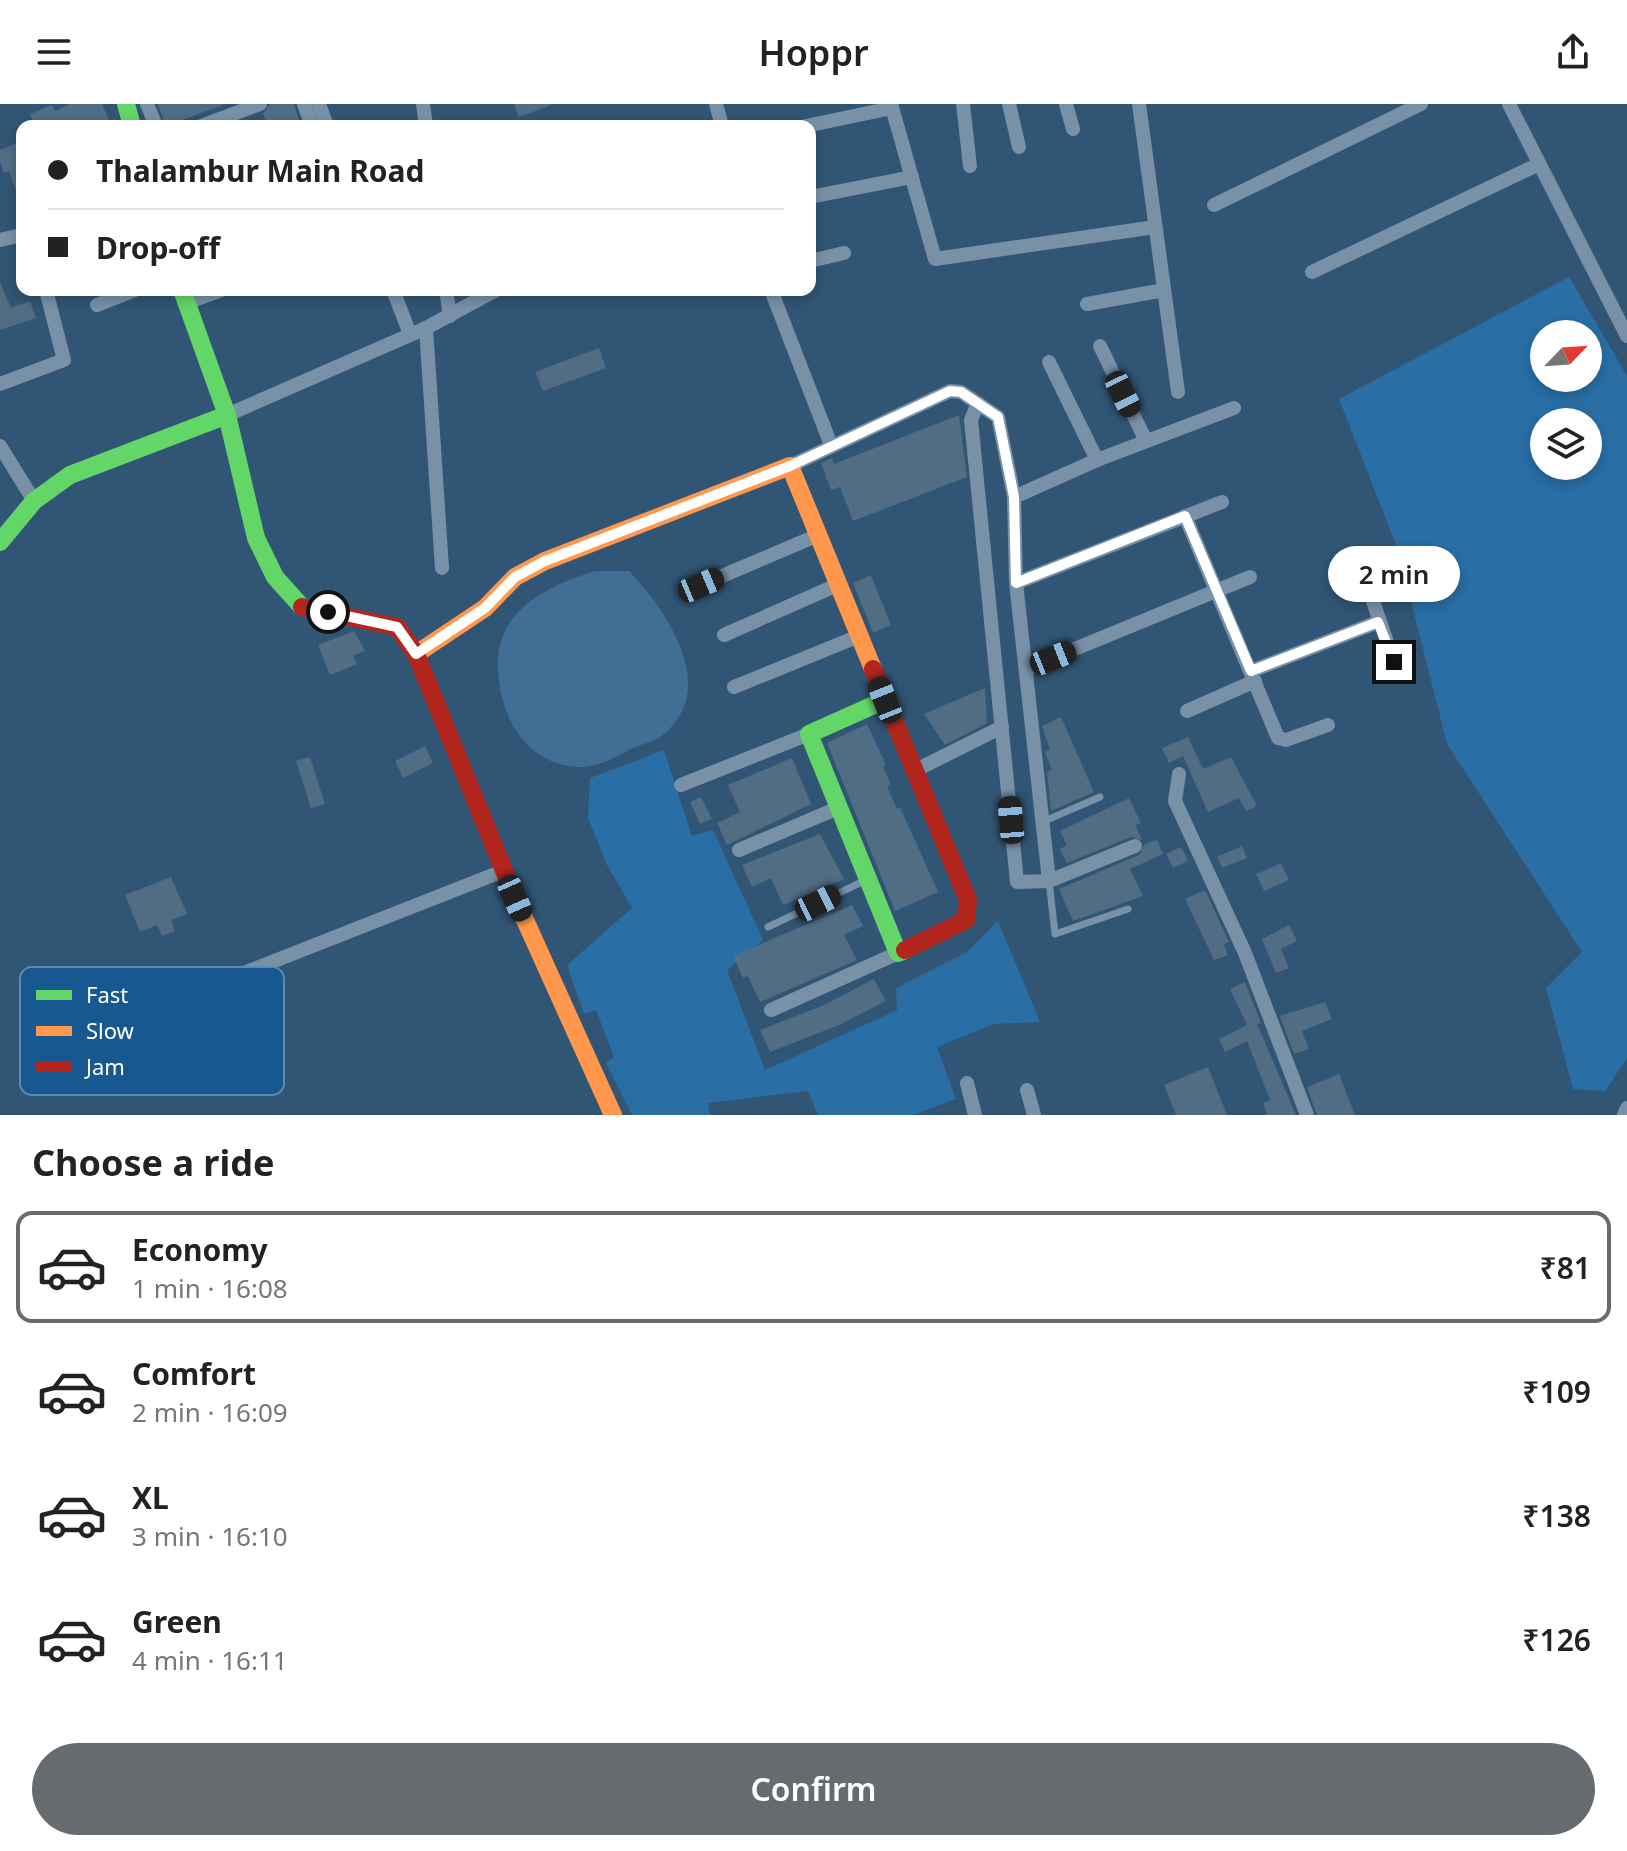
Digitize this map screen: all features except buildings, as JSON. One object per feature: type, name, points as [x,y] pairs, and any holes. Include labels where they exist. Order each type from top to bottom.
[{"type":"street","points":[[217,120],[260,104]]},
{"type":"street","points":[[963,104],[970,166]]},
{"type":"street","points":[[1009,104],[1019,147]]},
{"type":"street","points":[[1066,104],[1073,129]]},
{"type":"street","points":[[1139,104],[1178,392]]},
{"type":"street","points":[[1214,205],[1421,104]]},
{"type":"street","points":[[1509,104],[1627,336]]},
{"type":"street","points":[[816,124],[891,106],[935,259],[1155,227]]},
{"type":"street","points":[[1312,272],[1539,164]]},
{"type":"street","points":[[816,196],[912,177]]},
{"type":"street","points":[[816,260],[844,253]]},
{"type":"street","points":[[1087,304],[1164,290]]},
{"type":"street","points":[[0,384],[64,360],[48,296]]},
{"type":"street","points":[[97,305],[120,296]]},
{"type":"street","points":[[395,296],[410,334]]},
{"type":"street","points":[[447,296],[450,316]]},
{"type":"street","points":[[0,542],[34,501],[70,475],[227,415],[426,328],[485,296]]},
{"type":"street","points":[[773,296],[831,445]]},
{"type":"street","points":[[184,297],[227,415],[256,538],[275,577],[302,607],[397,627],[416,654],[503,871],[613,1115]]},
{"type":"street","points":[[426,328],[442,568]]},
{"type":"street","points":[[1100,346],[1146,441]]},
{"type":"street","points":[[1049,362],[1097,460]]},
{"type":"street","points":[[416,654],[485,608],[515,577],[545,561],[790,466],[950,391],[961,392],[998,417],[1014,497],[1016,583],[1049,881]]},
{"type":"street","points":[[978,403],[971,420],[1017,882],[1049,881],[1135,846]]},
{"type":"street","points":[[1014,497],[1097,460],[1234,408]]},
{"type":"street","points":[[0,446],[34,501]]},
{"type":"street","points":[[771,1010],[966,920],[968,909],[967,895],[816,536],[790,466]]},
{"type":"street","points":[[1016,583],[1222,502]]},
{"type":"street","points":[[1185,516],[1278,738],[1286,740],[1328,725]]},
{"type":"street","points":[[701,585],[816,536]]},
{"type":"street","points":[[1359,561],[1394,662]]},
{"type":"street","points":[[1026,669],[1250,577]]},
{"type":"street","points":[[724,635],[837,585]]},
{"type":"street","points":[[1187,711],[1253,676],[1378,622]]},
{"type":"street","points":[[734,687],[859,636]]},
{"type":"street","points":[[995,658],[1024,653]]},
{"type":"street","points":[[681,785],[885,700]]},
{"type":"street","points":[[914,771],[1002,727]]},
{"type":"street","points":[[809,734],[898,953]]},
{"type":"street","points":[[1179,774],[1175,801],[1245,953],[1307,1115]]},
{"type":"street","points":[[739,850],[838,808]]},
{"type":"street","points":[[259,967],[503,871]]},
{"type":"street","points":[[967,1083],[975,1115]]},
{"type":"street","points":[[1027,1090],[1034,1115]]},
{"type":"street","points":[[1624,1115],[1627,1108]]},
{"type":"lane","points":[[1042,822],[1100,797]]},
{"type":"lane","points":[[768,927],[868,879]]},
{"type":"lane","points":[[1049,881],[1055,934],[1128,909]]},
{"type":"shaded area","points":[[1569,277],[1594,320],[1530,320],[1530,392],[1602,392],[1602,333],[1627,376],[1627,1058],[1605,1091],[1573,1089],[1546,988],[1582,952],[1447,744],[1398,550],[1339,399]]},
{"type":"shaded area","points":[[595,571],[629,571],[658,606],[681,650],[687,672],[687,694],[680,715],[660,737],[593,766],[579,767],[559,764],[542,756],[516,731],[502,697],[498,659],[501,641],[518,612],[546,591]]},
{"type":"shaded area","points":[[664,750],[692,836],[713,830],[763,940],[727,970],[765,1070],[897,1010],[896,988],[967,952],[998,921],[1040,1022],[994,1024],[937,1047],[956,1099],[913,1115],[818,1115],[808,1091],[708,1103],[710,1115],[632,1115],[606,1063],[614,1057],[596,1010],[584,1014],[567,965],[632,908],[607,865],[588,818],[590,778]]},
{"type":"traffic: fast","points":[[126,104],[130,120]]},
{"type":"traffic: fast","points":[[184,296],[227,415],[256,538],[275,577],[302,607]]},
{"type":"traffic: fast","points":[[0,542],[34,501],[70,475],[227,415]]},
{"type":"traffic: fast","points":[[885,700],[809,734],[898,953],[905,950]]},
{"type":"traffic: slow","points":[[416,654],[485,608],[515,577],[545,561],[790,466],[873,669]]},
{"type":"traffic: slow","points":[[516,900],[613,1115]]},
{"type":"traffic: jam","points":[[302,607],[397,627],[416,654],[516,900]]},
{"type":"traffic: jam","points":[[873,669],[968,900],[966,920],[905,950]]},
{"type":"route","points":[[328,612],[397,627],[416,654],[485,608],[515,577],[545,561],[790,466],[950,391],[961,392],[998,417],[1014,497],[1016,583],[1185,516],[1251,671],[1378,622],[1394,662]]}]
